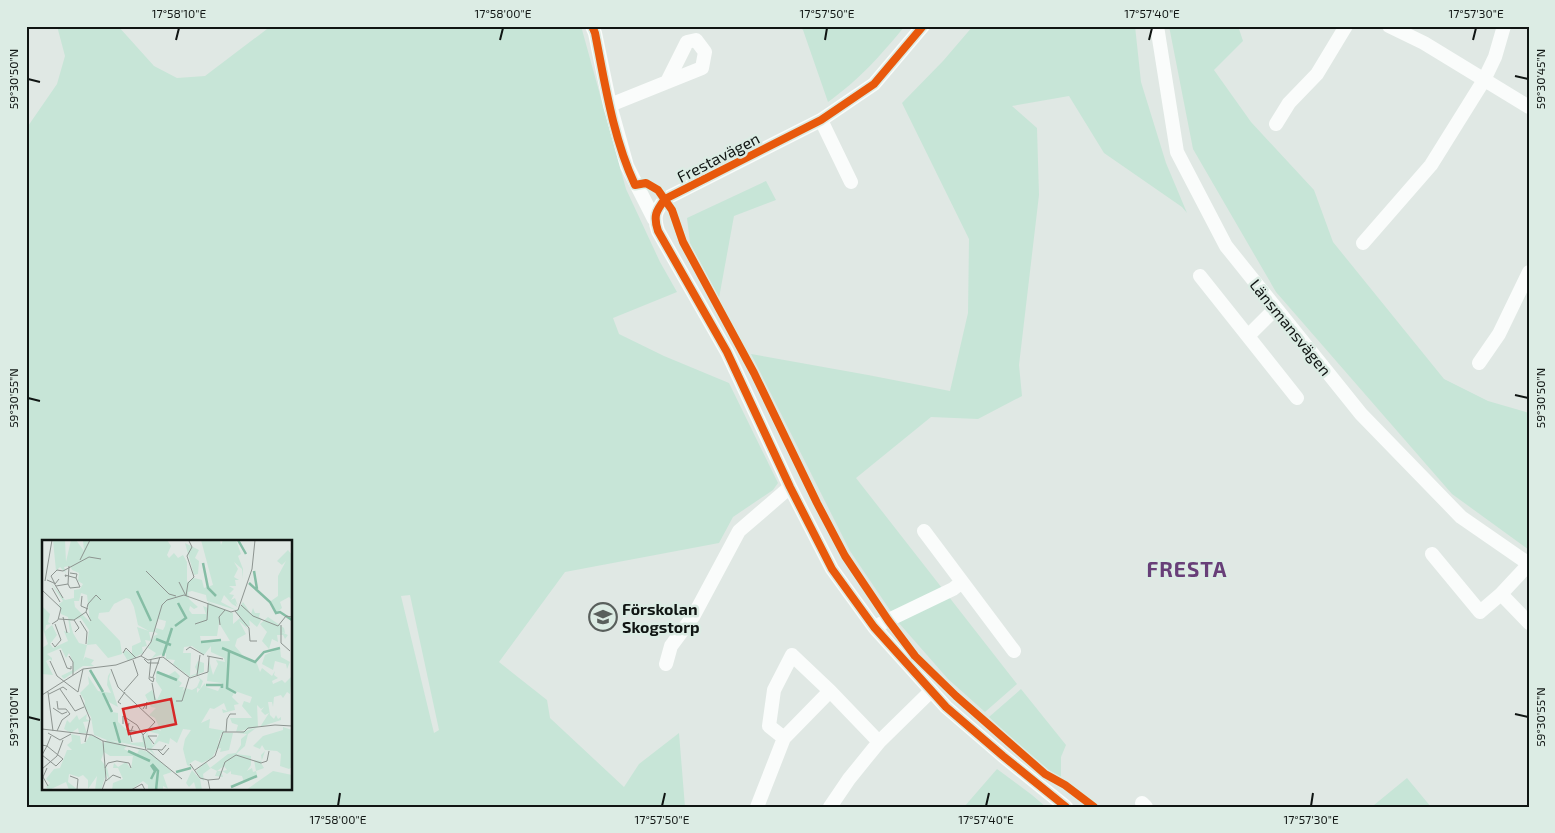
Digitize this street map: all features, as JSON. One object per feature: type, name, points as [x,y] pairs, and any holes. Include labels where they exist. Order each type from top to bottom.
[{"type":"street","points":[[592,26],[626,166],[654,219],[658,231],[727,352],[790,487],[832,569],[874,627],[931,692],[1003,756],[1066,807]]},
{"type":"street","name":"Frestavägen","points":[[654,219],[665,199],[821,120],[874,84],[923,26]]},
{"type":"street","name":"Länsmansvägen","points":[[1157,26],[1177,152],[1226,246],[1361,414],[1461,517],[1529,564]]},
{"type":"street","points":[[1276,124],[1289,103],[1317,74],[1346,26]]},
{"type":"street","points":[[1389,26],[1424,43],[1529,107]]},
{"type":"street","points":[[1363,243],[1431,165],[1484,80],[1495,56],[1504,26]]},
{"type":"street","points":[[610,105],[667,82]]},
{"type":"street","points":[[821,120],[851,182]]},
{"type":"street","points":[[1479,363],[1499,334],[1529,272]]},
{"type":"street","points":[[1200,276],[1297,398]]},
{"type":"street","points":[[1248,336],[1276,308]]},
{"type":"street","points":[[666,664],[670,646],[694,615],[739,530],[790,487]]},
{"type":"street","points":[[924,531],[1014,651]]},
{"type":"street","points":[[1432,554],[1480,612],[1501,594],[1529,564]]},
{"type":"street","points":[[874,627],[953,589],[962,582]]},
{"type":"street","points":[[1501,594],[1529,623]]},
{"type":"street","points":[[784,738],[769,726],[774,690],[792,655],[879,742]]},
{"type":"street","points":[[757,807],[784,738],[830,691]]},
{"type":"street","points":[[830,807],[849,778],[879,742],[931,692]]},
{"type":"green space","points":[[57,26],[118,26],[154,66],[177,78],[205,76],[271,26],[581,26],[626,189],[660,262],[677,292],[613,318],[619,334],[664,356],[729,383],[778,483],[773,490],[733,517],[719,543],[565,572],[499,662],[547,700],[550,718],[624,787],[639,764],[679,733],[685,807],[26,807],[26,129],[57,84],[65,56]],"holes":[[[410,595],[439,730],[434,733],[401,596]]]},
{"type":"green space","points":[[799,26],[905,26],[869,67],[828,102],[803,30]]},
{"type":"green space","points":[[973,26],[1135,26],[1141,82],[1166,163],[1187,213],[1182,207],[1104,153],[1069,96],[1012,106],[1037,128],[1039,195],[1019,365],[1022,396],[978,419],[931,417],[856,478],[1017,684],[985,712],[948,679],[898,622],[850,551],[751,354],[950,391],[968,313],[969,239],[902,103],[943,61]]},
{"type":"green space","points":[[1169,26],[1238,26],[1243,41],[1214,70],[1251,122],[1314,190],[1333,242],[1444,379],[1488,401],[1529,413],[1529,550],[1452,494],[1276,292],[1193,149]]},
{"type":"green space","points":[[766,181],[776,200],[734,216],[719,298],[690,243],[687,218]]},
{"type":"green space","points":[[1021,689],[1066,745],[1061,757],[1061,780],[1045,770],[989,717]]},
{"type":"green space","points":[[997,769],[1032,795],[1046,807],[964,807]]},
{"type":"green space","points":[[1407,778],[1431,807],[1375,807],[1374,805]]},
{"type":"cycle path","points":[[592,26],[615,130],[635,185],[646,183],[658,190],[672,210],[683,242],[754,373],[845,556],[915,656],[956,696],[1045,774],[1065,785],[1094,807]]},
{"type":"cycle path","points":[[923,26],[874,84],[821,120],[665,199],[656,214],[656,226],[727,352],[790,487],[832,569],[874,627],[946,707],[1066,807]]},
{"type":"place","name":"Förskolan Skogstorp","points":[[603,617]]},
{"type":"district","name":"FRESTA","points":[[1187,568]]}]
